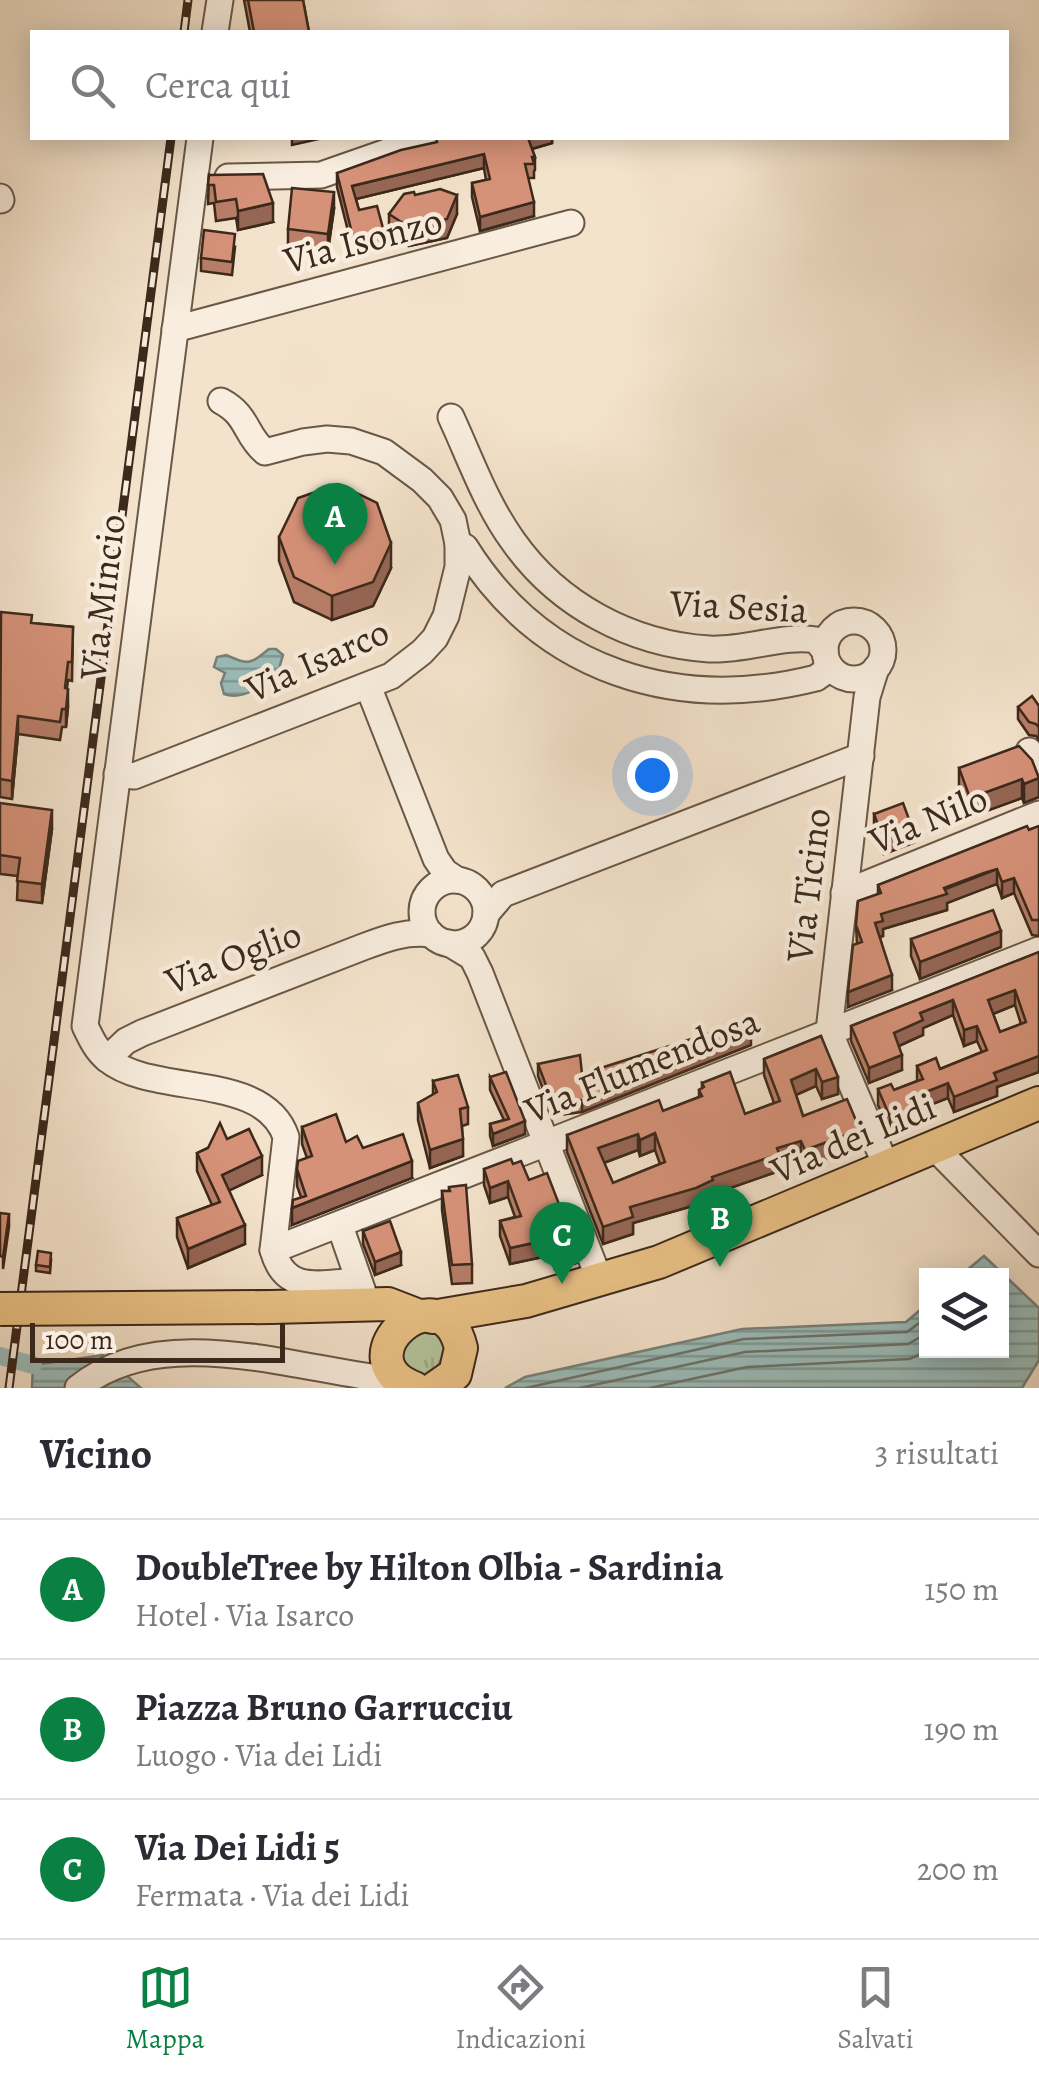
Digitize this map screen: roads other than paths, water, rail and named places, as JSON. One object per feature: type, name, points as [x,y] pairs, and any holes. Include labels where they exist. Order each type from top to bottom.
[{"type":"main road","name":"Via dei Lidi","points":[[0,1309],[271,1307],[392,1331],[526,1301],[659,1262],[1039,1103]]},
{"type":"main road","name":"Via dei Lidi","points":[[435,1388],[455,1374],[462,1355],[494,1316],[526,1301]]},
{"type":"main road","points":[[392,1331],[450,1326],[462,1355]]},
{"type":"street","points":[[215,30],[220,0]]},
{"type":"street","name":"Via Mincio","points":[[107,1059],[94,1045],[85,1026],[200,140]]},
{"type":"street","points":[[194,178],[321,175],[421,140]]},
{"type":"street","name":"Via Isonzo","points":[[174,329],[571,223]]},
{"type":"street","name":"Via Isarco","points":[[117,774],[134,776],[368,686],[407,664],[435,638],[454,590],[458,544],[453,520],[440,498],[404,464],[384,452],[352,442],[315,440],[264,452],[237,410],[221,401]]},
{"type":"street","name":"Via Sesia","points":[[451,417],[497,516],[527,560],[563,594],[606,622],[691,648],[738,649],[796,638],[816,640],[832,664],[816,678],[733,692],[676,688],[635,679],[602,667],[550,639],[498,590],[465,547],[458,544]]},
{"type":"street","points":[[440,498],[479,478]]},
{"type":"street","points":[[832,664],[862,678],[876,668],[883,652],[882,643],[872,628],[845,623],[826,642],[832,664],[855,692],[864,720]]},
{"type":"street","name":"Via Ticino","points":[[876,668],[864,720],[829,1031],[886,1168]]},
{"type":"street","points":[[368,686],[436,859],[473,900],[480,974]]},
{"type":"street","points":[[600,1281],[480,974],[472,957],[434,930],[424,902],[473,900],[861,756]]},
{"type":"street","name":"Via Nilo","points":[[844,893],[1039,814]]},
{"type":"street","points":[[434,930],[460,944],[473,900]]},
{"type":"street","name":"Via Oglio","points":[[107,1059],[126,1041],[142,1033],[393,936],[434,930]]},
{"type":"street","name":"Via Flumendosa","points":[[273,1250],[1039,950]]},
{"type":"street","points":[[107,1059],[126,1070],[238,1096],[266,1107],[280,1120],[286,1137],[273,1250],[277,1265],[285,1278],[392,1331]]},
{"type":"street","points":[[940,1146],[941,1154],[1039,1254]]},
{"type":"street","points":[[340,1226],[392,1331]]},
{"type":"street","points":[[78,1388],[117,1364],[184,1352],[344,1373],[392,1331]]},
{"type":"water","points":[[269,649],[283,655],[278,672],[246,694],[224,694],[221,683],[225,673],[214,667],[217,657],[226,655],[249,662]]},
{"type":"water","points":[[984,1256],[997,1268],[969,1268]]},
{"type":"water","points":[[1009,1280],[1039,1308],[1039,1360],[1022,1388],[505,1388],[525,1377],[742,1329],[906,1322],[919,1311],[919,1358],[1009,1358]]},
{"type":"water","points":[[103,1355],[141,1388],[32,1388],[33,1365]]},
{"type":"waterway","points":[[0,1356],[33,1365]]},
{"type":"railway","points":[[184,30],[188,0]]},
{"type":"railway","points":[[9,1388],[171,140]]},
{"type":"place","name":"DoubleTree by Hilton Olbia - Sardinia","points":[[335,565]]},
{"type":"place","name":"Piazza Bruno Garrucciu","points":[[720,1267]]},
{"type":"place","name":"Via Dei Lidi 5","points":[[562,1284]]}]
